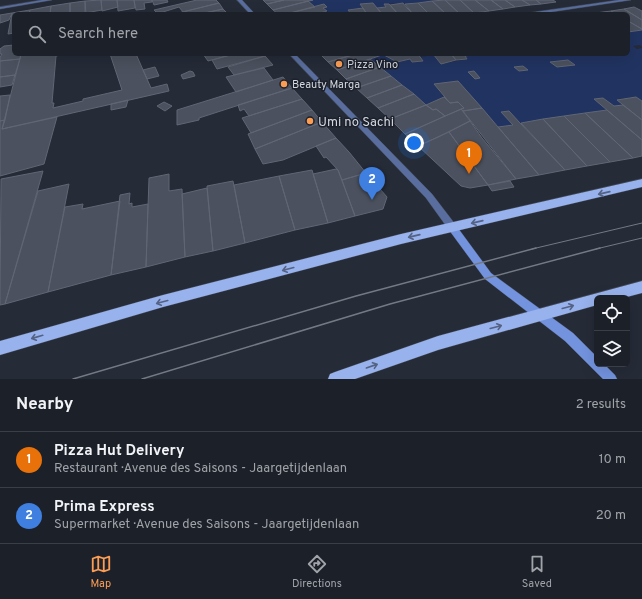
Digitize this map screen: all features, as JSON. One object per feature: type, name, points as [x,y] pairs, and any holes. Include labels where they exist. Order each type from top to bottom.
[{"type":"main road","points":[[0,348],[163,302],[401,239],[642,184]]},
{"type":"main road","points":[[612,295],[642,287]]},
{"type":"main road","points":[[335,379],[438,343],[594,300]]},
{"type":"street","points":[[0,8],[50,0]]},
{"type":"street","points":[[239,0],[251,12]]},
{"type":"street","points":[[542,12],[629,0]]},
{"type":"street","points":[[294,56],[428,196],[488,276],[569,337],[611,379]]},
{"type":"shaded area","points":[[440,0],[405,4],[385,4],[386,7],[377,8],[373,3],[360,4],[363,8],[348,10],[350,12],[328,12],[323,8],[327,7],[324,5],[315,7],[308,1]]},
{"type":"shaded area","points":[[642,30],[642,47],[640,45],[633,46],[637,49],[642,48],[642,101],[636,97],[618,99],[623,105],[614,106],[603,98],[595,99],[607,110],[520,123],[509,111],[502,112],[513,125],[498,127],[458,81],[434,84],[444,97],[426,105],[370,59],[384,56],[397,62],[410,59],[412,62],[423,61],[420,57],[435,56],[441,64],[467,59],[465,56],[630,56],[630,32]]},
{"type":"building","points":[[101,0],[102,10],[85,12],[85,1]]},
{"type":"building","points":[[101,0],[117,0],[118,7],[102,11]]},
{"type":"building","points":[[117,0],[134,0],[135,8],[118,11]]},
{"type":"building","points":[[134,0],[152,0],[152,2],[144,3],[145,9],[136,10]]},
{"type":"building","points":[[152,0],[167,0],[168,2],[154,5]]},
{"type":"building","points":[[197,0],[216,0],[219,3],[183,12],[179,7],[163,12],[156,12],[154,10]]},
{"type":"building","points":[[263,0],[284,0],[267,4]]},
{"type":"building","points":[[284,0],[313,0],[273,10],[267,4]]},
{"type":"building","points":[[445,0],[458,12],[444,12],[432,1]]},
{"type":"building","points":[[445,0],[460,0],[473,12],[458,12]]},
{"type":"building","points":[[460,0],[475,0],[489,11],[473,12]]},
{"type":"building","points":[[475,0],[491,0],[503,9],[489,11]]},
{"type":"building","points":[[491,0],[505,0],[515,7],[503,9]]},
{"type":"building","points":[[505,0],[522,0],[530,5],[515,7]]},
{"type":"building","points":[[522,0],[536,0],[541,4],[530,5]]},
{"type":"building","points":[[536,0],[553,0],[556,2],[541,4]]},
{"type":"building","points":[[85,1],[86,12],[70,12],[70,3]]},
{"type":"building","points":[[308,1],[315,7],[294,12],[276,12],[273,10]]},
{"type":"building","points":[[432,1],[444,12],[427,12],[418,3]]},
{"type":"building","points":[[70,3],[70,12],[50,12],[51,6]]},
{"type":"building","points":[[219,3],[223,9],[209,12],[182,12]]},
{"type":"building","points":[[373,3],[380,12],[366,12],[360,4]]},
{"type":"building","points":[[403,3],[411,12],[396,12],[390,5]]},
{"type":"building","points":[[418,3],[427,12],[411,12],[405,4]]},
{"type":"building","points":[[324,4],[327,7],[323,8],[327,11],[323,12],[294,12]]},
{"type":"building","points":[[384,4],[389,4],[396,12],[380,12],[377,8],[386,7]]},
{"type":"building","points":[[51,6],[50,12],[30,12],[30,10]]},
{"type":"building","points":[[634,7],[642,11],[642,20],[630,12],[624,9]]},
{"type":"building","points":[[363,8],[366,12],[350,12],[348,10]]},
{"type":"building","points":[[223,9],[226,12],[209,12]]},
{"type":"building","points":[[624,9],[629,12],[613,12],[611,11]]},
{"type":"building","points":[[30,10],[30,12],[18,12]]},
{"type":"building","points":[[12,13],[12,33],[8,34]]},
{"type":"building","points":[[12,13],[9,20],[0,23],[0,15]]},
{"type":"building","points":[[630,13],[642,20],[642,29],[630,22]]},
{"type":"building","points":[[630,22],[642,29],[630,32]]},
{"type":"building","points":[[12,45],[12,56],[21,56],[20,59],[0,61],[2,54],[0,54],[0,49],[4,46]]},
{"type":"building","points":[[20,56],[56,56],[52,103],[54,103],[53,108],[122,90],[111,56],[137,56],[151,88],[167,84],[169,91],[2,129]]},
{"type":"building","points":[[204,56],[227,56],[208,61]]},
{"type":"building","points":[[227,56],[265,56],[217,69],[212,60]]},
{"type":"building","points":[[265,56],[273,65],[234,75],[228,67]]},
{"type":"building","points":[[322,56],[349,56],[328,62]]},
{"type":"building","points":[[349,56],[379,56],[337,70],[328,62]]},
{"type":"building","points":[[386,56],[419,56],[423,61],[412,62],[410,59],[397,62]]},
{"type":"building","points":[[435,56],[453,56],[456,60],[441,64]]},
{"type":"building","points":[[453,56],[465,56],[467,59],[456,60]]},
{"type":"building","points":[[20,59],[15,75],[0,77],[0,61]]},
{"type":"building","points":[[370,59],[380,67],[346,79],[337,70]]},
{"type":"building","points":[[568,60],[575,65],[557,67],[550,62]]},
{"type":"building","points":[[523,66],[528,70],[519,71],[514,67]]},
{"type":"building","points":[[155,67],[159,76],[147,79],[143,70]]},
{"type":"building","points":[[380,67],[391,76],[356,88],[346,79]]},
{"type":"building","points":[[264,68],[273,80],[236,92],[226,77]]},
{"type":"building","points":[[190,71],[193,72],[195,76],[183,79],[181,75]]},
{"type":"building","points":[[474,71],[480,78],[475,79],[468,72]]},
{"type":"building","points":[[15,75],[12,85],[0,87],[0,77]]},
{"type":"building","points":[[391,76],[402,85],[367,98],[356,88]]},
{"type":"building","points":[[283,77],[292,88],[199,118],[199,120],[177,125],[177,110]]},
{"type":"building","points":[[458,81],[482,108],[463,111],[461,109],[464,108],[458,102],[450,103],[434,84]]},
{"type":"building","points":[[402,85],[414,94],[378,108],[367,98]]},
{"type":"building","points":[[292,88],[302,99],[249,116],[244,109],[240,111],[238,105]]},
{"type":"building","points":[[414,94],[426,105],[390,119],[378,108]]},
{"type":"building","points":[[10,95],[5,120],[0,121],[0,96]]},
{"type":"building","points":[[444,97],[450,103],[458,102],[464,108],[445,116],[436,109],[433,110],[426,105]]},
{"type":"building","points":[[636,97],[642,101],[642,120],[617,100]]},
{"type":"building","points":[[603,98],[614,106],[623,105],[642,120],[642,140],[594,99]]},
{"type":"building","points":[[302,99],[312,110],[251,133],[242,118]]},
{"type":"building","points":[[128,100],[126,107],[111,110],[111,104]]},
{"type":"building","points":[[164,102],[172,106],[165,111],[157,106]]},
{"type":"building","points":[[426,105],[433,110],[436,109],[445,116],[405,134],[390,119]]},
{"type":"building","points":[[482,108],[539,175],[516,179],[463,111]]},
{"type":"building","points":[[461,109],[470,121],[436,138],[418,146],[405,134]]},
{"type":"building","points":[[312,110],[322,122],[255,149],[248,134]]},
{"type":"building","points":[[607,110],[642,140],[642,156],[633,158],[585,113]]},
{"type":"building","points":[[509,111],[565,170],[539,175],[498,127],[513,125],[501,112]]},
{"type":"building","points":[[585,113],[633,158],[610,162],[564,116]]},
{"type":"building","points":[[564,116],[610,162],[587,166],[543,119]]},
{"type":"building","points":[[57,117],[44,164],[0,176],[0,121],[5,120],[2,129]]},
{"type":"building","points":[[543,119],[587,166],[565,170],[521,123]]},
{"type":"building","points":[[470,121],[516,179],[488,185],[449,132]]},
{"type":"building","points":[[322,122],[336,138],[283,160],[263,164],[255,149]]},
{"type":"building","points":[[449,132],[488,185],[470,188],[461,186],[418,146]]},
{"type":"building","points":[[336,138],[366,173],[342,180],[338,170],[326,157],[324,158],[316,146]]},
{"type":"building","points":[[336,169],[338,170],[355,216],[328,223],[313,174]]},
{"type":"building","points":[[312,170],[328,223],[295,230],[279,176]]},
{"type":"building","points":[[43,171],[5,304],[0,305],[1,179]]},
{"type":"building","points":[[366,173],[387,197],[383,209],[355,216],[342,180]]},
{"type":"building","points":[[169,174],[169,191],[182,189],[185,257],[146,267],[149,178]]},
{"type":"building","points":[[279,176],[295,230],[245,243],[234,185]]},
{"type":"building","points":[[233,181],[245,243],[213,251],[207,186]]},
{"type":"building","points":[[510,181],[514,187],[492,191],[488,185]]},
{"type":"building","points":[[69,184],[48,292],[5,304],[38,191]]},
{"type":"building","points":[[207,188],[213,251],[185,257],[182,194]]},
{"type":"building","points":[[130,193],[129,204],[132,203],[132,207],[148,204],[146,267],[111,275],[120,195]]},
{"type":"building","points":[[120,201],[111,275],[48,292],[65,207],[83,204],[82,209]]},
{"type":"tram line","points":[[534,248],[642,223]]},
{"type":"tram line","points":[[598,248],[642,238]]},
{"type":"tram line","points":[[73,379],[356,296],[534,248]]},
{"type":"tram line","points":[[142,379],[390,304],[598,248]]},
{"type":"place","name":"Pizza Vino","points":[[339,64]]},
{"type":"place","name":"Beauty Marga","points":[[284,84]]},
{"type":"place","name":"Umi no Sachi","points":[[310,121]]},
{"type":"place","name":"Pizza Hut Delivery","points":[[469,174]]},
{"type":"place","name":"Prima Express","points":[[372,200]]}]
